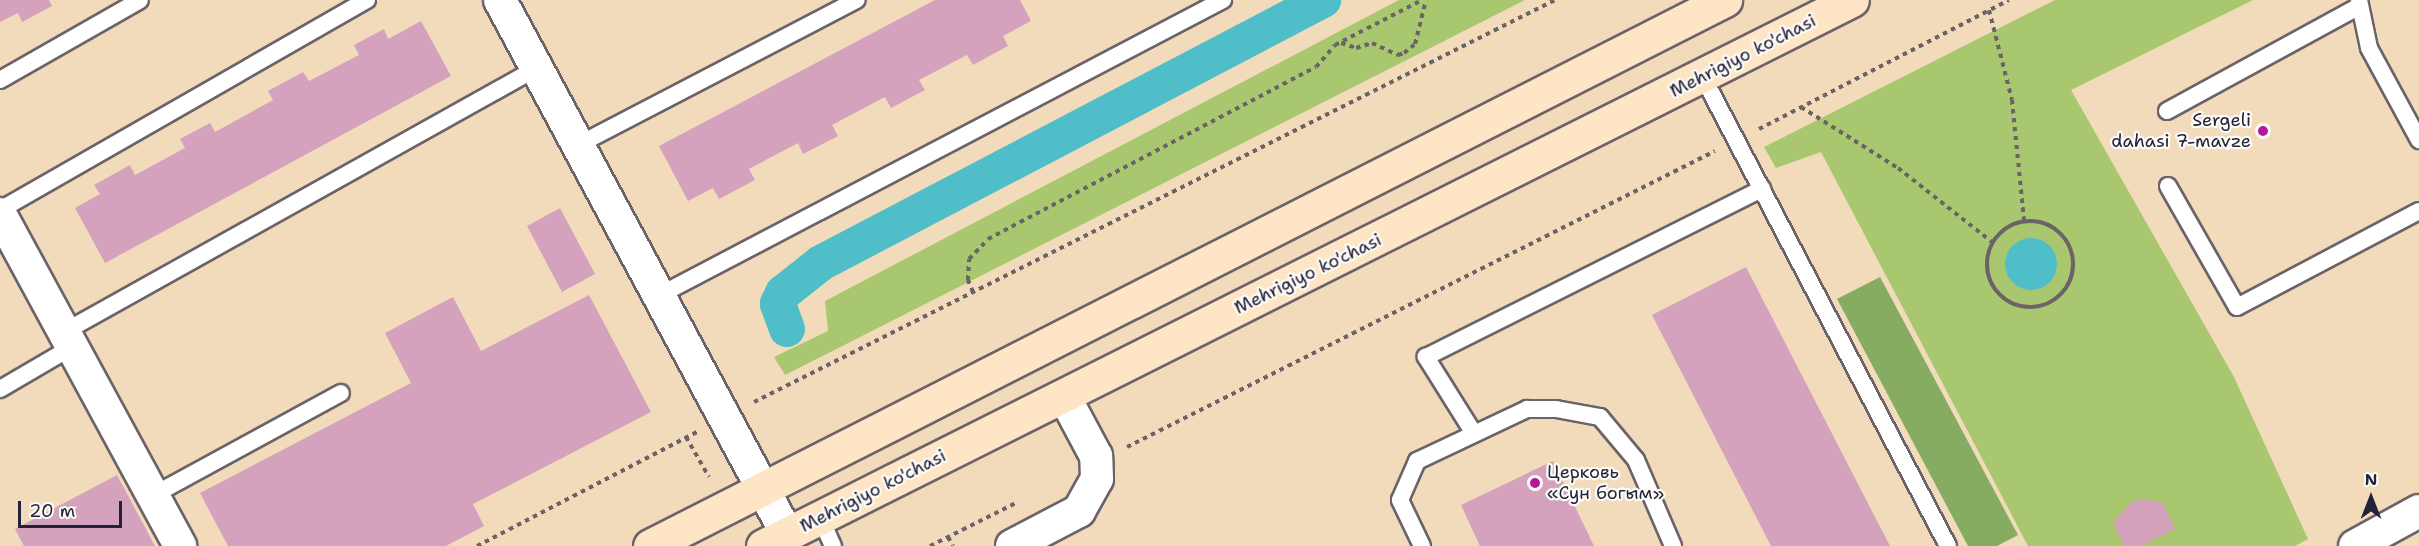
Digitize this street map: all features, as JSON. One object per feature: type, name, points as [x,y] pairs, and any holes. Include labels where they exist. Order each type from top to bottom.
[{"type":"main road","points":[[650,546],[1725,0]]},
{"type":"main road","name":"Mehrigiyo ko'chasi","points":[[775,540],[827,532],[1064,396],[1703,77],[1852,0]]},
{"type":"street","points":[[500,0],[763,488],[775,540]]},
{"type":"street","points":[[0,212],[180,546]]},
{"type":"street","points":[[1012,546],[1079,511],[1097,479],[1096,463],[1064,396]]},
{"type":"street","points":[[2355,546],[2419,511]]},
{"type":"lane","points":[[0,80],[140,0]]},
{"type":"lane","points":[[0,212],[367,0]]},
{"type":"lane","points":[[578,145],[856,0]]},
{"type":"lane","points":[[658,296],[1223,0]]},
{"type":"lane","points":[[2167,111],[2358,4],[2369,48],[2419,140]]},
{"type":"lane","points":[[0,389],[68,340],[537,68]]},
{"type":"lane","points":[[1703,77],[1948,546]]},
{"type":"lane","points":[[2168,186],[2237,307],[2419,211]]},
{"type":"lane","points":[[1473,432],[1426,357],[1762,189]]},
{"type":"lane","points":[[152,496],[341,393]]},
{"type":"lane","points":[[1422,546],[1400,500],[1417,461],[1473,432],[1527,409],[1556,409],[1600,417],[1636,460],[1673,546]]},
{"type":"path","points":[[1341,43],[1356,48],[1372,43],[1398,55],[1404,53],[1415,44],[1424,0]]},
{"type":"path","points":[[973,292],[968,280],[969,259],[988,239],[1316,67],[1341,43],[1424,0]]},
{"type":"path","points":[[477,546],[726,416],[1555,0]]},
{"type":"path","points":[[1096,463],[1737,140],[2009,0]]},
{"type":"path","points":[[1989,10],[2012,100],[2024,222]]},
{"type":"path","points":[[1800,107],[1898,168],[1992,242]]},
{"type":"path","points":[[2024,222],[2045,223],[2068,242],[2073,272],[2058,297],[2030,308],[2002,297],[1987,271],[1992,242],[2002,231],[2024,222]]},
{"type":"path","points":[[686,437],[709,477]]},
{"type":"path","points":[[930,546],[1022,500]]},
{"type":"path","points":[[948,537],[953,546]]},
{"type":"green space","points":[[1399,0],[1525,0],[785,375],[774,357],[828,331],[825,301]]},
{"type":"green space","points":[[2055,0],[2253,0],[2071,90],[2234,377],[2308,539],[2295,546],[2028,546],[1821,152],[1776,168],[1764,147]]},
{"type":"green space","points":[[1880,277],[2018,535],[1997,546],[1968,546],[1837,299]]},
{"type":"water","points":[[2031,238],[2041,240],[2049,246],[2055,254],[2057,264],[2055,274],[2049,282],[2041,288],[2031,290],[2021,288],[2013,282],[2007,274],[2005,264],[2007,254],[2013,246],[2021,240]]},
{"type":"building","points":[[0,0],[49,0],[52,6],[22,22],[18,13],[0,22]]},
{"type":"building","points":[[935,0],[1020,0],[1031,21],[1003,36],[1008,46],[973,65],[967,55],[919,80],[925,90],[891,108],[885,97],[832,125],[838,136],[803,154],[798,143],[749,169],[755,180],[719,199],[713,188],[688,201],[659,146]]},
{"type":"building","points":[[421,21],[451,76],[105,263],[75,208],[100,194],[94,185],[130,165],[135,175],[185,148],[180,139],[210,123],[215,132],[273,100],[268,91],[303,72],[309,81],[359,55],[354,45],[384,29],[388,39]]},
{"type":"building","points":[[560,208],[595,274],[562,292],[527,226]]},
{"type":"building","points":[[1746,267],[1890,546],[1771,546],[1652,315]]},
{"type":"building","points":[[589,295],[651,412],[473,504],[484,526],[446,546],[228,546],[200,493],[411,383],[385,333],[453,297],[481,351]]},
{"type":"building","name":"Церковь «Сун богым»","points":[[1553,461],[1594,546],[1480,546],[1461,505]]},
{"type":"building","points":[[117,475],[155,546],[24,546],[15,529]]},
{"type":"building","points":[[2147,499],[2163,503],[2175,529],[2140,546],[2124,546],[2114,525],[2116,519],[2133,501]]},
{"type":"waterway","points":[[787,329],[778,304],[783,293],[821,263],[1323,0]]},
{"type":"place","name":"Sergeli dahasi 7-mavze","points":[[2263,131]]},
{"type":"place","name":"Церковь «Сун богым»","points":[[1535,483]]}]
